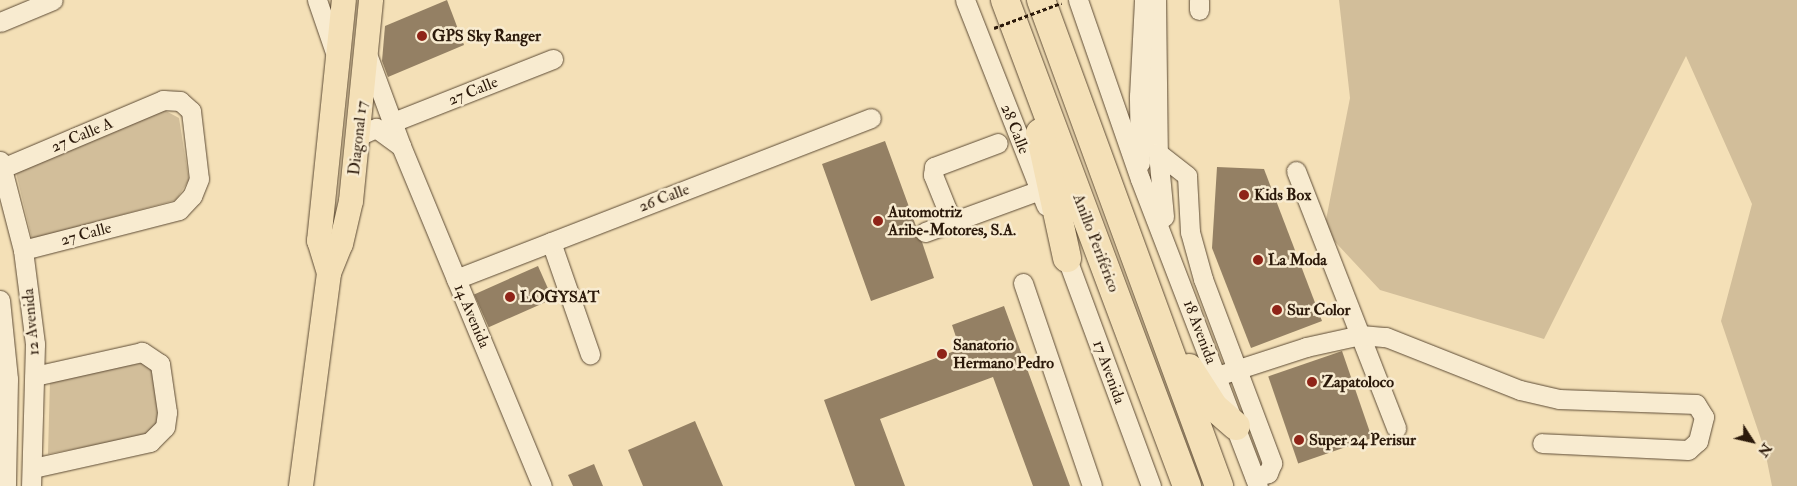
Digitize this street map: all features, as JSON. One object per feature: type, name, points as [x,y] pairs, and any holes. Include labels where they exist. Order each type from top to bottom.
[{"type":"highway","name":"Anillo Periférico","points":[[1004,0],[1187,486]]},
{"type":"highway","name":"Anillo Periférico","points":[[1060,1],[1157,317],[1219,486]]},
{"type":"highway","points":[[1021,44],[1067,258]]},
{"type":"highway","points":[[1157,317],[1178,344],[1202,392],[1236,426]]},
{"type":"main road","name":"Diagonal 17","points":[[329,273],[319,241],[340,66],[344,0]]},
{"type":"main road","name":"Diagonal 17","points":[[301,486],[329,273],[341,244],[351,201],[372,0]]},
{"type":"street","points":[[0,22],[53,0]]},
{"type":"street","points":[[317,0],[340,66]]},
{"type":"street","name":"28 Calle","points":[[965,0],[1067,258]]},
{"type":"street","points":[[1140,179],[1139,96],[1144,0]]},
{"type":"street","points":[[1156,0],[1160,192],[1171,258]]},
{"type":"street","points":[[1060,1],[1140,179]]},
{"type":"street","name":"14 Avenida","points":[[367,54],[394,122],[401,146],[542,486]]},
{"type":"street","name":"27 Calle","points":[[394,122],[553,59]]},
{"type":"street","name":"27 Calle A","points":[[1,166],[163,100],[180,101],[191,111],[199,179],[192,196],[179,210]]},
{"type":"street","name":"26 Calle","points":[[456,278],[871,118]]},
{"type":"street","points":[[358,136],[376,128],[401,146]]},
{"type":"street","points":[[952,222],[933,175],[934,168],[998,143]]},
{"type":"street","points":[[1158,152],[1187,176],[1190,232],[1203,279],[1272,464],[1268,473],[1257,482]]},
{"type":"street","name":"12 Avenida","points":[[1,166],[23,250],[35,344],[32,477]]},
{"type":"street","points":[[1296,171],[1396,428]]},
{"type":"street","name":"18 Avenida","points":[[1140,179],[1257,482]]},
{"type":"street","points":[[925,232],[1040,190]]},
{"type":"street","name":"27 Calle","points":[[23,250],[179,210]]},
{"type":"street","points":[[551,242],[590,354]]},
{"type":"street","name":"17 Avenida","points":[[1067,258],[1151,486]]},
{"type":"street","points":[[1023,283],[1092,486]]},
{"type":"street","points":[[0,306],[30,301]]},
{"type":"street","name":"12 Avenida","points":[[0,306],[8,468],[6,486]]},
{"type":"street","points":[[1217,376],[1238,372],[1306,347],[1361,336],[1386,337],[1539,395],[1602,402],[1696,404],[1704,417],[1698,441],[1688,450],[1542,443]]},
{"type":"street","points":[[3,350],[35,344]]},
{"type":"street","points":[[32,477],[150,442],[165,426],[164,376],[154,358],[142,352],[35,376]]},
{"type":"path","points":[[994,28],[1060,1]]},
{"type":"shaded area","points":[[1339,0],[1797,0],[1797,486],[1772,486],[1765,451],[1721,321],[1752,204],[1686,56],[1544,339],[1380,290],[1324,230],[1350,98]]},
{"type":"shaded area","points":[[164,110],[179,118],[189,180],[176,200],[32,239],[16,173]]},
{"type":"shaded area","points":[[158,360],[164,432],[48,454],[50,380]]},
{"type":"building","name":"GPS Sky Ranger","points":[[447,0],[464,45],[388,77],[382,61],[385,26]]},
{"type":"building","name":"Automotriz Aribe-Motores, S.A.","points":[[885,141],[916,226],[914,235],[922,242],[934,278],[871,301],[822,164]]},
{"type":"building","points":[[1217,167],[1264,169],[1322,321],[1251,348],[1212,248]]},
{"type":"building","name":"LOGYSAT","points":[[538,266],[553,299],[489,327],[474,294]]},
{"type":"building","points":[[1004,306],[1070,486],[1033,486],[993,377],[880,419],[905,486],[855,486],[824,400],[960,349],[952,325]]},
{"type":"building","points":[[1342,351],[1372,438],[1298,463],[1268,376]]},
{"type":"building","points":[[695,421],[723,486],[643,486],[628,450]]},
{"type":"building","points":[[594,464],[603,486],[573,486],[568,475]]},
{"type":"place","name":"GPS Sky Ranger","points":[[422,36]]},
{"type":"place","name":"Kids Box","points":[[1244,195]]},
{"type":"place","name":"Automotriz Aribe-Motores, S.A.","points":[[878,221]]},
{"type":"place","name":"La Moda","points":[[1258,260]]},
{"type":"place","name":"LOGYSAT","points":[[510,297]]},
{"type":"place","name":"Sur Color","points":[[1277,310]]},
{"type":"place","name":"Sanatorio Hermano Pedro","points":[[942,354]]},
{"type":"place","name":"Zapatoloco","points":[[1312,382]]},
{"type":"place","name":"Super 24 Perisur","points":[[1299,440]]}]
